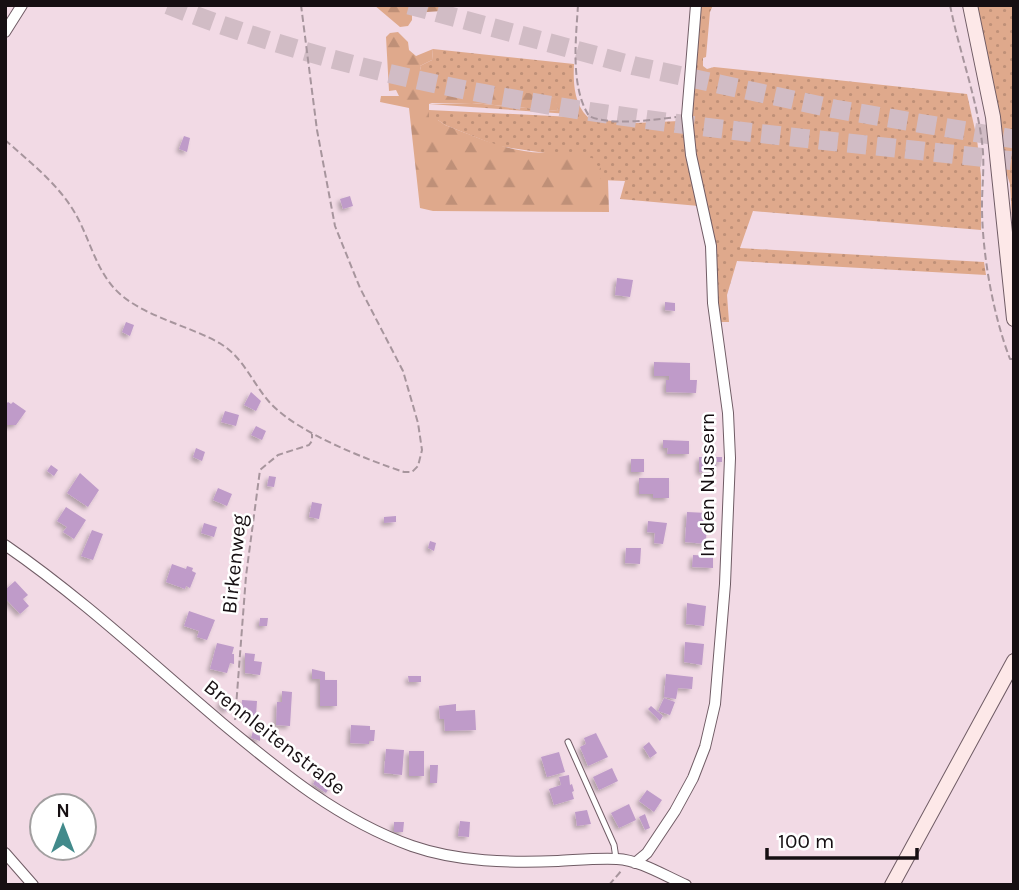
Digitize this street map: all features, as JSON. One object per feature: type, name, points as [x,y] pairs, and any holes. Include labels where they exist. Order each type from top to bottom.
[{"type":"street","points":[[5,32],[22,5]]},
{"type":"street","name":"In den Nussern","points":[[635,863],[647,853],[675,811],[693,778],[705,747],[716,704],[725,584],[730,458],[728,413],[713,303],[711,246],[691,155],[687,116],[696,5]]},
{"type":"street","points":[[970,5],[993,117],[1014,319]]},
{"type":"street","name":"Brennleitenstraße","points":[[5,545],[52,580],[232,731],[320,800],[371,829],[411,846],[452,856],[503,862],[616,859],[635,863],[686,885]]},
{"type":"street","points":[[892,885],[1014,661]]},
{"type":"street","points":[[5,853],[33,885]]},
{"type":"lane","points":[[568,742],[614,845],[616,859]]},
{"type":"path","points":[[5,140],[68,202],[115,289],[135,304],[228,349],[241,361],[274,407],[312,432],[355,454],[404,472],[412,472],[421,458],[418,423],[403,371],[360,288],[335,226],[317,130],[301,5]]},
{"type":"path","points":[[578,5],[579,84],[589,116],[599,120],[626,121],[687,116]]},
{"type":"path","points":[[950,5],[982,141],[982,207],[989,276],[1000,333],[1010,359],[1014,359]]},
{"type":"path","name":"Birkenweg","points":[[232,731],[235,723],[247,564],[260,470],[278,455],[309,445],[312,432]]},
{"type":"path","points":[[609,885],[615,875],[635,863]]},
{"type":"green space","points":[[374,5],[447,5],[442,11],[412,13],[408,26],[400,27]]},
{"type":"green space","points":[[699,5],[713,5],[706,57],[703,58],[703,66],[707,69],[714,67],[967,94],[977,139],[981,176],[981,230],[753,211],[740,248],[984,262],[986,275],[737,261],[727,295],[729,322],[720,322],[716,297],[717,252],[699,176],[691,120]]},
{"type":"green space","points":[[977,5],[1014,5],[1014,256],[1010,184],[1005,169],[1007,158]]},
{"type":"green space","points":[[398,32],[416,56],[433,49],[432,60],[420,66],[425,88],[521,92],[556,98],[558,111],[473,103],[432,103],[429,104],[429,119],[514,149],[595,159],[592,162],[601,168],[600,180],[608,180],[609,212],[433,211],[420,208],[409,108],[380,102],[381,96],[399,96],[396,90],[389,91],[386,37],[390,33]]},
{"type":"green space","points":[[433,49],[574,64],[574,86],[578,101],[590,119],[636,123],[679,121],[683,126],[699,206],[620,199],[625,181],[600,180],[545,153],[498,146],[438,120],[429,120],[429,110],[573,117],[569,114],[429,104],[472,103],[558,111],[555,98],[425,88],[420,66],[432,60]]},
{"type":"building","points":[[184,136],[190,138],[187,152],[179,149]]},
{"type":"building","points":[[350,196],[353,206],[343,209],[340,199]]},
{"type":"building","points":[[617,278],[633,280],[630,297],[615,295]]},
{"type":"building","points":[[665,302],[675,303],[675,311],[665,310]]},
{"type":"building","points":[[126,322],[134,325],[130,336],[122,332]]},
{"type":"building","points":[[654,362],[690,363],[690,380],[697,380],[696,393],[666,392],[666,380],[669,380],[669,376],[654,376]]},
{"type":"building","points":[[251,392],[261,401],[256,411],[244,405]]},
{"type":"building","points":[[13,402],[26,411],[16,425],[5,425],[5,405]]},
{"type":"building","points":[[225,411],[239,415],[236,426],[221,422]]},
{"type":"building","points":[[256,426],[266,431],[262,440],[251,435]]},
{"type":"building","points":[[663,440],[689,441],[689,454],[667,454],[668,448],[663,448]]},
{"type":"building","points":[[196,448],[205,452],[202,461],[193,457]]},
{"type":"building","points":[[699,457],[722,457],[722,462],[716,462],[716,473],[699,472]]},
{"type":"building","points":[[631,459],[644,459],[644,472],[631,472]]},
{"type":"building","points":[[51,465],[58,470],[54,476],[47,471]]},
{"type":"building","points":[[80,473],[99,490],[88,507],[67,493]]},
{"type":"building","points":[[269,476],[276,477],[274,487],[267,486]]},
{"type":"building","points":[[639,478],[669,478],[669,498],[653,498],[653,494],[639,494]]},
{"type":"building","points":[[218,488],[232,494],[227,506],[213,500]]},
{"type":"building","points":[[312,502],[322,504],[319,519],[309,517]]},
{"type":"building","points":[[66,507],[86,520],[74,539],[63,532],[67,527],[57,521]]},
{"type":"building","points":[[687,512],[707,513],[706,544],[685,542]]},
{"type":"building","points":[[396,516],[396,522],[384,523],[384,517]]},
{"type":"building","points":[[648,521],[667,523],[663,544],[654,543],[655,533],[647,532]]},
{"type":"building","points":[[204,523],[217,527],[214,537],[201,533]]},
{"type":"building","points":[[92,530],[103,534],[93,560],[81,556]]},
{"type":"building","points":[[430,541],[436,543],[434,551],[428,548]]},
{"type":"building","points":[[626,548],[641,548],[640,564],[625,563]]},
{"type":"building","points":[[693,555],[713,556],[713,568],[692,567]]},
{"type":"building","points":[[172,564],[186,569],[187,566],[193,568],[192,571],[196,573],[190,588],[186,586],[185,589],[166,582]]},
{"type":"building","points":[[15,581],[28,595],[23,599],[29,606],[20,614],[5,598],[5,590]]},
{"type":"building","points":[[687,603],[706,606],[704,626],[686,624]]},
{"type":"building","points":[[189,611],[215,620],[207,640],[197,637],[199,631],[184,626]]},
{"type":"building","points":[[260,618],[268,618],[267,626],[259,626]]},
{"type":"building","points":[[685,642],[704,644],[702,665],[684,662]]},
{"type":"building","points":[[217,643],[234,647],[234,664],[230,663],[227,673],[210,669]]},
{"type":"building","points":[[245,653],[255,654],[254,661],[262,662],[260,675],[245,673]]},
{"type":"building","points":[[312,669],[325,672],[325,680],[337,680],[337,706],[320,706],[320,679],[312,679]]},
{"type":"building","points":[[666,674],[693,677],[692,689],[678,688],[676,699],[664,697]]},
{"type":"building","points":[[408,676],[421,676],[421,682],[409,682]]},
{"type":"building","points":[[282,691],[292,692],[290,726],[276,725],[277,702],[282,702]]},
{"type":"building","points":[[227,694],[233,703],[226,711],[219,704]]},
{"type":"building","points":[[664,698],[675,702],[670,715],[658,711]]},
{"type":"building","points":[[242,700],[257,701],[256,716],[241,715]]},
{"type":"building","points":[[456,704],[456,711],[475,710],[476,730],[445,731],[439,706]]},
{"type":"building","points":[[651,706],[663,716],[660,721],[648,709]]},
{"type":"building","points":[[351,725],[370,726],[370,730],[375,730],[374,741],[369,741],[369,744],[350,743]]},
{"type":"building","points":[[253,731],[260,733],[260,741],[251,738]]},
{"type":"building","points":[[596,733],[608,757],[588,766],[580,747],[586,744],[584,738]]},
{"type":"building","points":[[649,742],[657,753],[650,758],[643,747]]},
{"type":"building","points":[[386,749],[404,750],[402,775],[384,773]]},
{"type":"building","points":[[409,751],[424,751],[424,776],[409,776]]},
{"type":"building","points":[[559,752],[565,772],[547,777],[541,757]]},
{"type":"building","points":[[430,765],[438,765],[437,783],[430,783]]},
{"type":"building","points":[[612,768],[618,781],[599,790],[593,777]]},
{"type":"building","points":[[319,774],[332,783],[326,793],[313,784]]},
{"type":"building","points":[[569,775],[574,799],[554,805],[549,789],[561,785],[559,777]]},
{"type":"building","points":[[647,790],[662,800],[654,812],[639,801]]},
{"type":"building","points":[[629,804],[636,820],[619,828],[611,813]]},
{"type":"building","points":[[587,810],[591,824],[577,826],[575,812]]},
{"type":"building","points":[[645,814],[650,828],[645,830],[639,817]]},
{"type":"building","points":[[460,821],[470,822],[469,837],[458,836]]},
{"type":"building","points":[[394,822],[404,822],[403,832],[394,832]]},
{"type":"tunnel","points":[[168,5],[271,41],[374,70],[479,93],[691,125],[1014,161]]},
{"type":"tunnel","points":[[409,5],[635,66],[835,109],[1014,139]]}]
